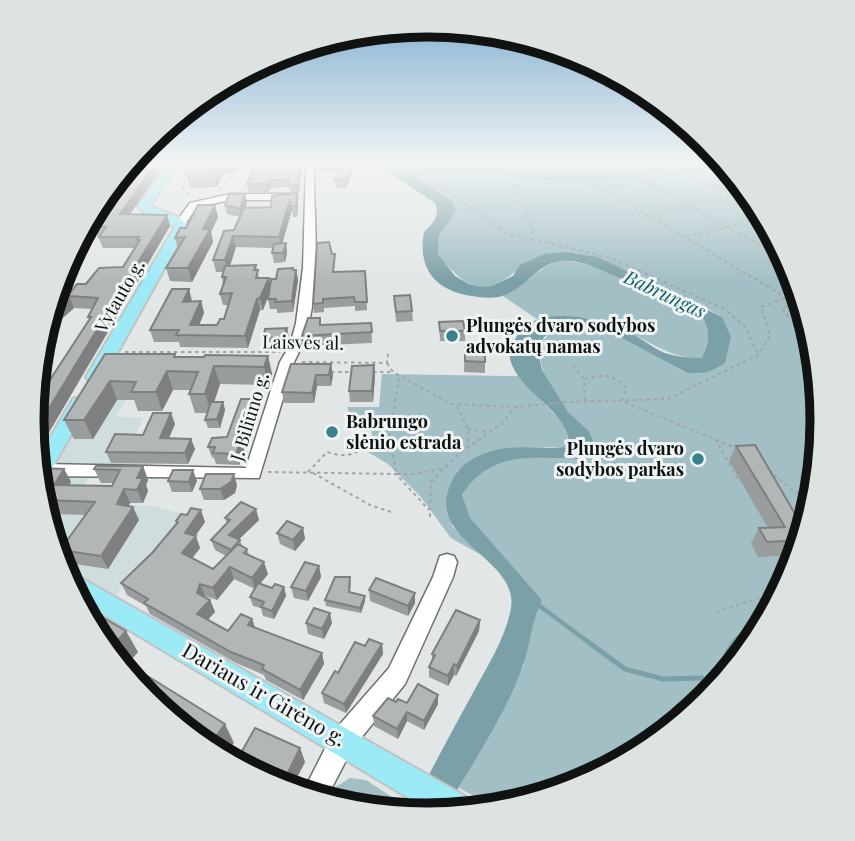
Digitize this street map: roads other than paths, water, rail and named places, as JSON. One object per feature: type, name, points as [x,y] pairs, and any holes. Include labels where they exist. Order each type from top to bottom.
[{"type":"main road","points":[[147,203],[144,206],[149,212],[181,222]]},
{"type":"main road","name":"Vytauto g.","points":[[46,461],[180,230],[181,222]]},
{"type":"main road","name":"Dariaus ir Girėno g.","points":[[83,589],[447,803]]},
{"type":"street","points":[[181,222],[194,205],[202,203]]},
{"type":"street","name":"J. Biliūno g.","points":[[47,470],[253,474],[285,358],[301,330],[307,272],[308,203]]},
{"type":"street","points":[[318,788],[343,740],[397,676],[443,577],[447,562]]},
{"type":"water","name":"Babrungas","points":[[435,203],[453,203],[456,209],[439,235],[438,254],[455,276],[469,284],[492,286],[513,276],[520,265],[544,254],[566,252],[598,257],[722,317],[731,337],[725,363],[707,372],[687,373],[615,334],[594,328],[555,330],[544,337],[538,351],[542,370],[568,412],[588,430],[595,445],[589,455],[580,459],[529,458],[499,464],[473,480],[462,495],[470,518],[542,600],[522,668],[496,723],[450,803],[428,804],[414,803],[496,651],[511,608],[509,590],[501,575],[459,533],[449,518],[446,500],[453,479],[466,464],[490,452],[513,447],[564,447],[569,441],[559,418],[515,371],[510,353],[518,334],[538,319],[567,316],[583,318],[623,329],[665,353],[702,358],[708,335],[706,324],[699,313],[587,264],[559,261],[548,265],[512,292],[501,296],[476,297],[448,289],[432,276],[423,257],[424,232],[435,219]]},
{"type":"water","points":[[750,628],[747,634],[721,667],[729,645]]},
{"type":"waterway","points":[[537,604],[587,641]]},
{"type":"waterway","points":[[584,639],[625,669],[663,679],[702,678]]},
{"type":"place","name":"Plungės dvaro sodybos advokatų namas","points":[[452,336]]},
{"type":"place","name":"Babrungo slėnio estrada","points":[[332,432]]},
{"type":"place","name":"Plungės dvaro sodybos parkas","points":[[698,459]]}]
